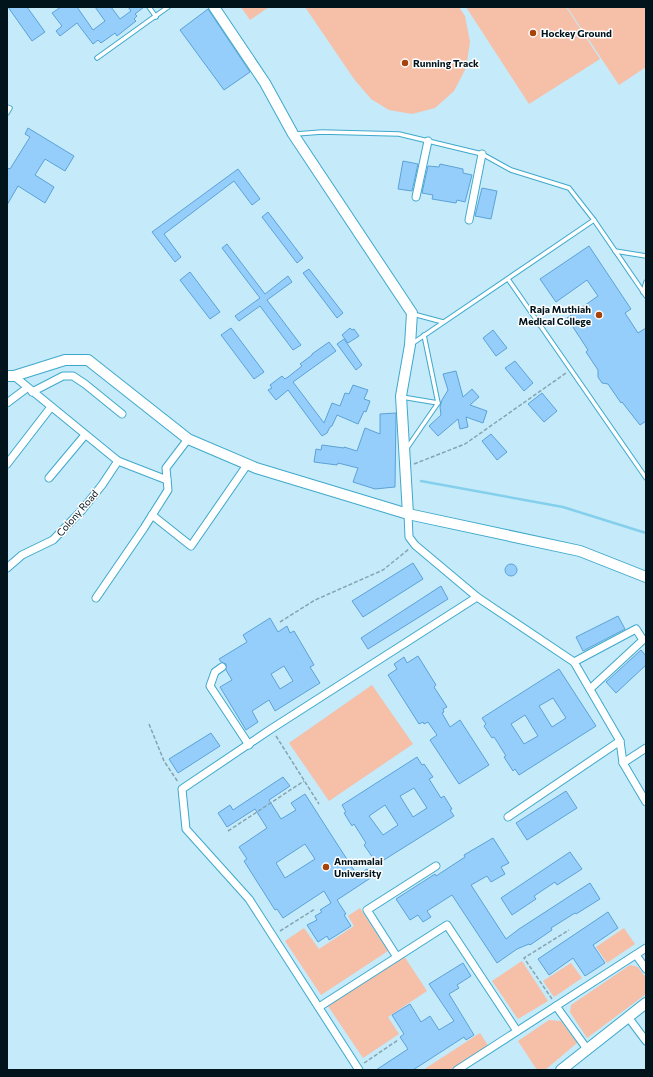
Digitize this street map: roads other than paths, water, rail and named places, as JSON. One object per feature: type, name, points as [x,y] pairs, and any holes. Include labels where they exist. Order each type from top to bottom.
[{"type":"street","points":[[214,7],[266,83],[293,134],[412,313],[410,344],[401,396],[409,536],[415,545],[477,597],[574,662],[620,741],[623,763],[646,802]]},
{"type":"street","points":[[416,197],[428,141]]},
{"type":"street","points":[[469,220],[482,154]]},
{"type":"street","points":[[10,376],[65,360],[88,360],[188,439],[247,465],[408,514],[580,551],[646,577]]},
{"type":"street","points":[[10,376],[118,461],[167,480]]},
{"type":"street","points":[[7,403],[29,390],[63,376],[73,376],[122,414]]},
{"type":"street","points":[[7,464],[51,407]]},
{"type":"street","points":[[49,478],[85,435]]},
{"type":"street","points":[[96,598],[168,490],[166,468],[188,439]]},
{"type":"street","name":"Colony Road","points":[[7,568],[22,555],[53,540],[82,510],[102,485],[118,461]]},
{"type":"street","points":[[152,515],[191,546],[247,465]]},
{"type":"street","points":[[358,1068],[249,899],[186,829],[182,788],[477,597]]},
{"type":"street","points":[[574,662],[636,629],[643,640],[590,689]]},
{"type":"street","points":[[222,667],[215,672],[210,686],[249,744]]},
{"type":"street","points":[[508,817],[620,741]]},
{"type":"street","points":[[623,763],[646,748]]},
{"type":"street","points":[[397,957],[367,910],[436,866]]},
{"type":"street","points":[[319,1007],[447,924],[517,1031]]},
{"type":"street","points":[[457,1070],[646,948]]},
{"type":"street","points":[[636,955],[646,969]]},
{"type":"street","points":[[561,1070],[586,1049],[646,1004]]},
{"type":"street","points":[[556,1006],[586,1049]]},
{"type":"street","points":[[628,1017],[646,1041]]},
{"type":"lane","points":[[148,7],[156,17]]},
{"type":"lane","points":[[97,58],[168,7]]},
{"type":"lane","points":[[7,107],[10,108],[7,113]]},
{"type":"lane","points":[[293,134],[322,132],[399,134],[482,154],[511,170],[569,188],[594,220],[645,294]]},
{"type":"lane","points":[[410,344],[594,220]]},
{"type":"lane","points":[[615,251],[646,256]]},
{"type":"lane","points":[[508,279],[646,478]]},
{"type":"lane","points":[[645,294],[646,282]]},
{"type":"lane","points":[[412,313],[443,322]]},
{"type":"lane","points":[[405,451],[438,404],[424,335]]},
{"type":"lane","points":[[401,396],[438,404]]},
{"type":"waterway","points":[[421,481],[563,507],[646,533]]},
{"type":"place","name":"Hockey Ground","points":[[533,33]]},
{"type":"place","name":"Running Track","points":[[405,63]]},
{"type":"place","name":"Raja Muthiah Medical College","points":[[599,315]]},
{"type":"place","name":"Annamalai University","points":[[326,867]]}]
